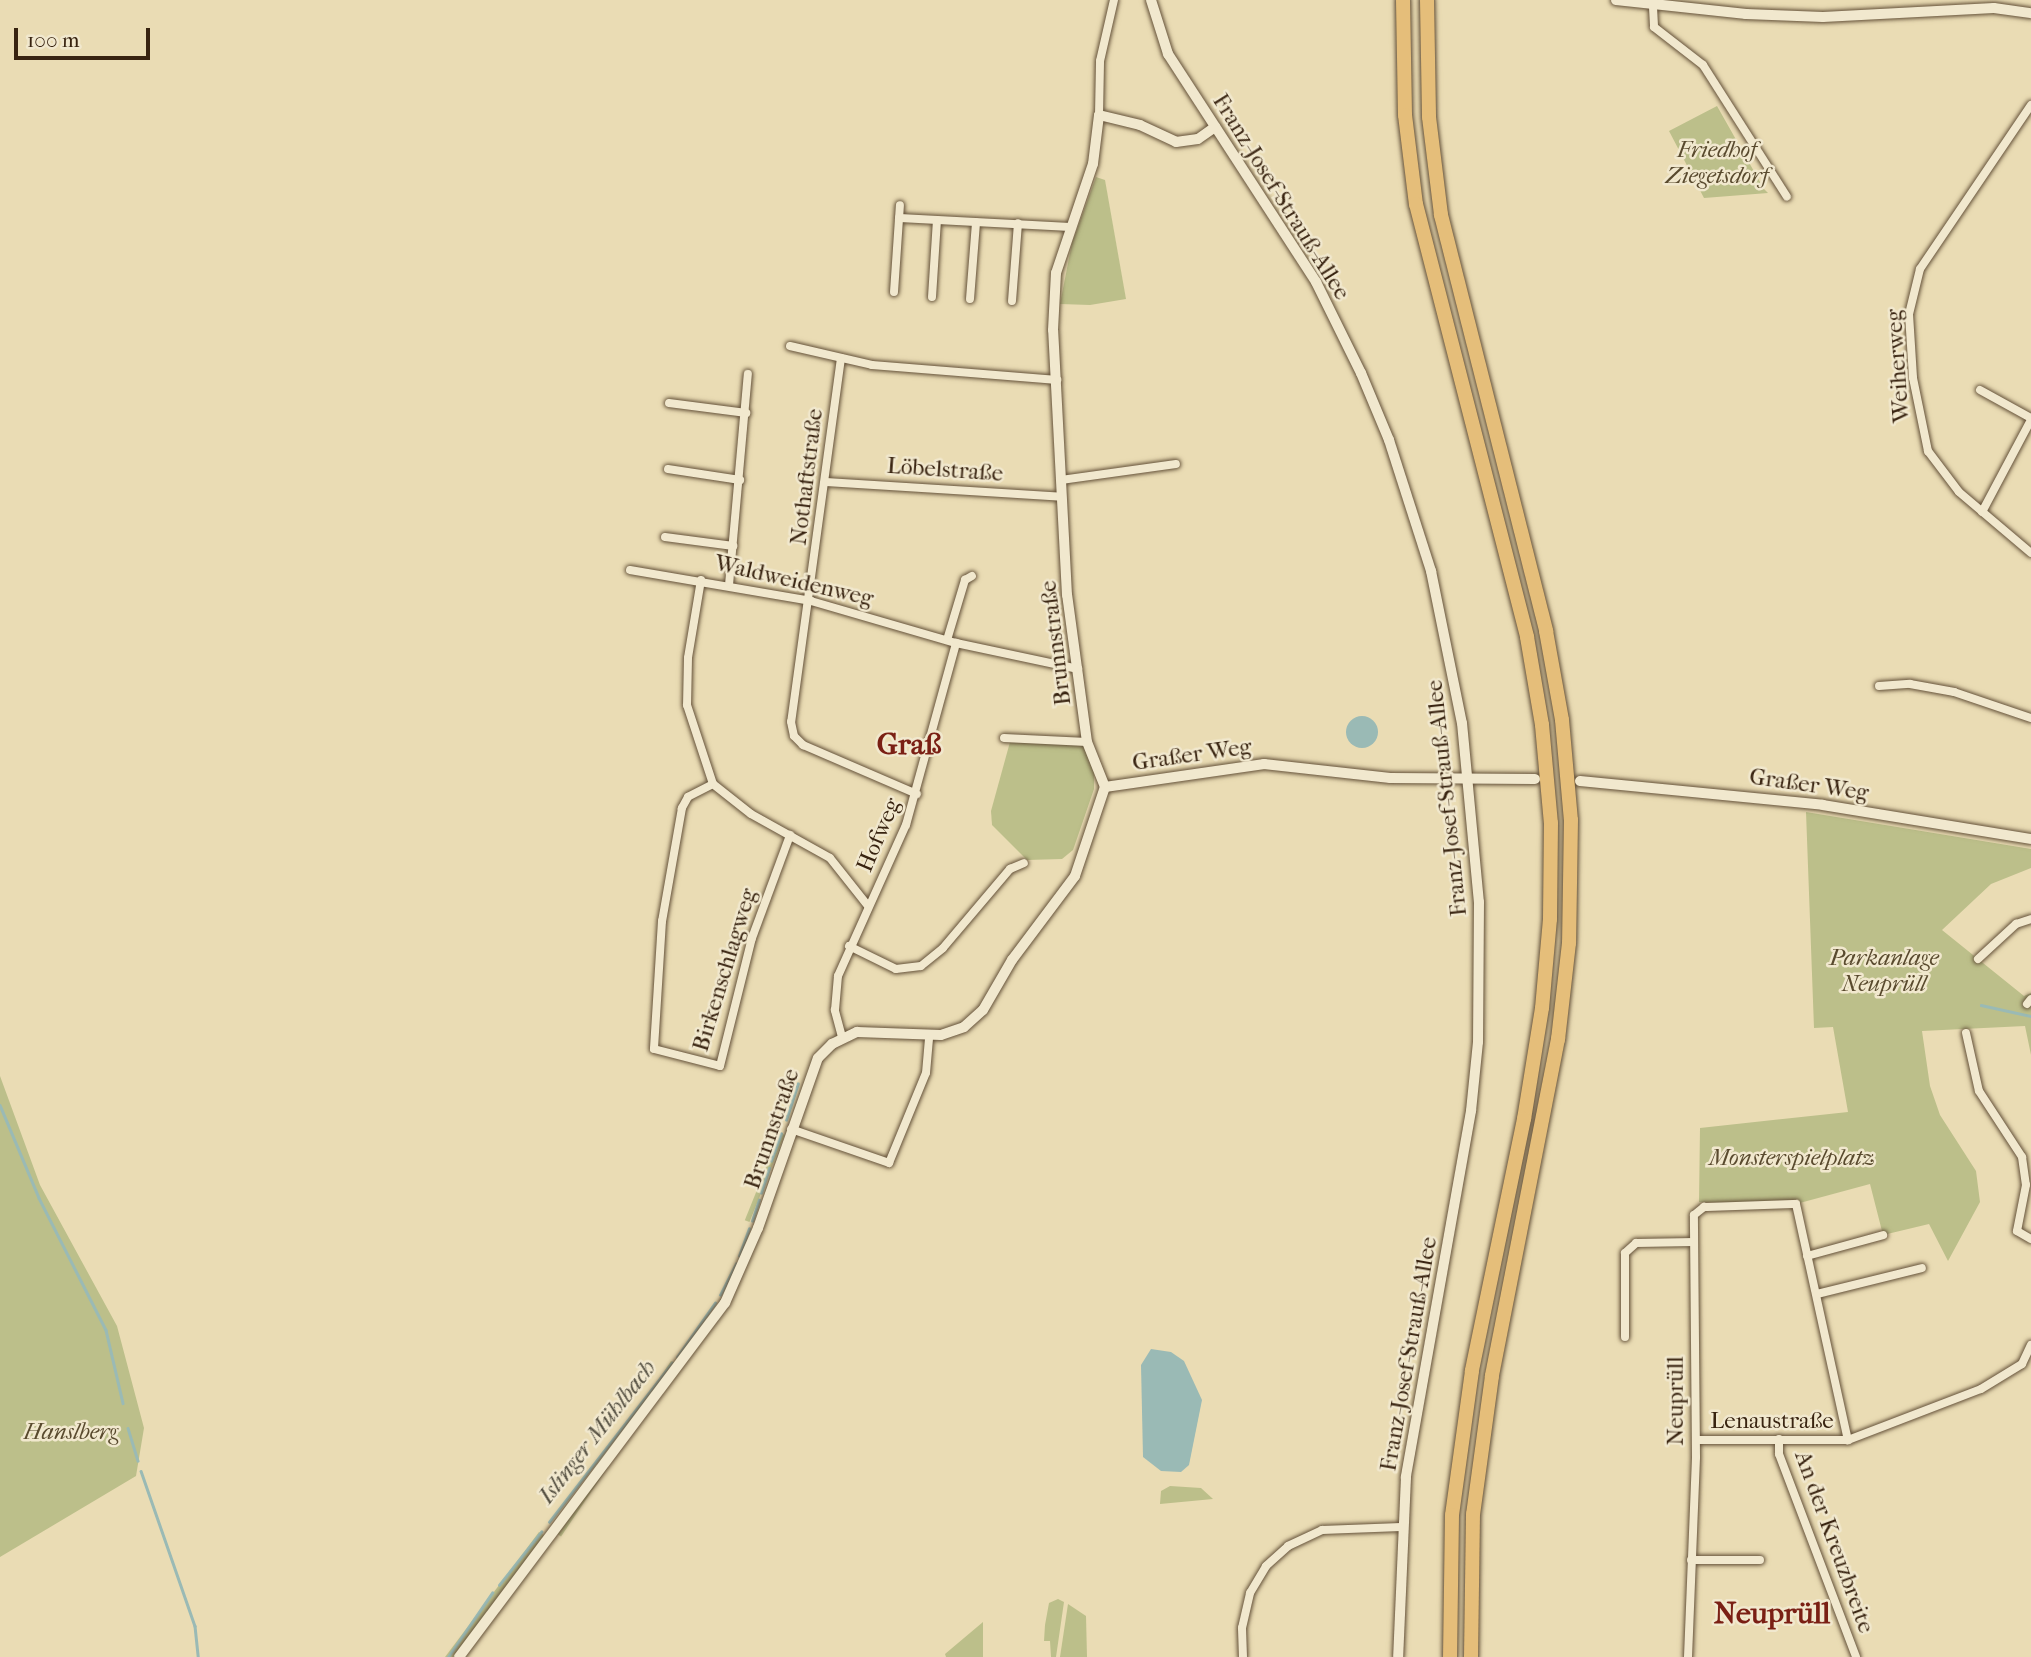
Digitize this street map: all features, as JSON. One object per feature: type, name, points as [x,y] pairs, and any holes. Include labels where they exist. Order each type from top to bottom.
[{"type":"highway","points":[[1403,0],[1405,115],[1416,204],[1527,637],[1542,725],[1551,823],[1550,919],[1538,1032],[1472,1371],[1456,1477],[1450,1558],[1450,1657]]},
{"type":"highway","points":[[1427,0],[1429,117],[1441,215],[1546,631],[1562,720],[1572,820],[1569,943],[1559,1039],[1492,1376],[1473,1514],[1471,1657]]},
{"type":"street","name":"Brunnstraße","points":[[1105,787],[1087,742],[1067,595],[1052,302],[1071,227],[1093,164],[1099,115],[1100,61],[1114,0]]},
{"type":"street","name":"Franz-Josef-Strauß-Allee","points":[[1151,0],[1168,54],[1316,282],[1389,440],[1440,608],[1469,779],[1479,902],[1475,1071],[1401,1527],[1398,1657]]},
{"type":"street","points":[[1616,0],[1653,6],[1823,17],[1994,8],[2031,13]]},
{"type":"street","points":[[1653,6],[1654,27],[1703,65],[1787,197]]},
{"type":"street","name":"Weiherweg","points":[[2031,105],[1920,269],[1910,307],[1913,378],[1928,452],[1959,492],[2031,553]]},
{"type":"street","points":[[1099,115],[1140,125],[1176,142],[1198,139],[1215,127]]},
{"type":"street","points":[[894,292],[900,205]]},
{"type":"street","points":[[900,218],[1071,227]]},
{"type":"street","points":[[932,297],[937,220]]},
{"type":"street","points":[[970,299],[976,222]]},
{"type":"street","points":[[1012,301],[1018,223]]},
{"type":"street","points":[[790,346],[872,365],[1057,380]]},
{"type":"street","name":"Nothaftstraße","points":[[841,358],[811,601],[791,722],[794,736],[803,745],[917,794]]},
{"type":"street","points":[[729,585],[748,374]]},
{"type":"street","points":[[1980,390],[2031,419],[1982,512]]},
{"type":"street","points":[[668,402],[746,413]]},
{"type":"street","points":[[1061,480],[1176,464]]},
{"type":"street","points":[[668,469],[740,480]]},
{"type":"street","name":"Löbelstraße","points":[[826,482],[1062,497]]},
{"type":"street","points":[[665,537],[733,546]]},
{"type":"street","name":"Waldweidenweg","points":[[630,570],[701,580],[811,601],[951,641],[1078,668]]},
{"type":"street","points":[[951,641],[965,580],[972,576]]},
{"type":"street","points":[[701,580],[688,658],[687,705],[713,784],[732,802],[830,858],[868,905]]},
{"type":"street","name":"Hofweg","points":[[842,1037],[835,1010],[838,976],[917,794],[951,641]]},
{"type":"street","points":[[1879,685],[1910,684],[1954,692],[2031,718]]},
{"type":"street","points":[[1004,738],[1087,742]]},
{"type":"street","name":"Graßer Weg","points":[[1105,787],[1264,764],[1390,778],[1535,779]]},
{"type":"street","name":"Graßer Weg","points":[[1580,781],[1823,805],[2031,839]]},
{"type":"street","name":"Birkenschlagweg","points":[[713,784],[688,797],[682,808],[662,921],[654,1049],[720,1066],[752,938],[790,835]]},
{"type":"street","points":[[842,1037],[869,1031],[929,1035],[955,1032],[984,1010],[1012,960],[1075,876],[1105,787]]},
{"type":"street","points":[[849,946],[896,969],[921,966],[943,948],[1010,869],[1024,863]]},
{"type":"street","points":[[1978,959],[2015,924],[2031,919]]},
{"type":"street","points":[[1966,1033],[1979,1091],[2022,1157],[2026,1185],[2017,1231],[2031,1239]]},
{"type":"street","points":[[791,1129],[889,1163],[926,1073],[929,1035]]},
{"type":"street","name":"Brunnstraße","points":[[459,1657],[721,1310],[754,1239],[812,1069],[825,1050],[842,1037]]},
{"type":"street","name":"Neuprüll","points":[[1688,1657],[1696,1440],[1694,1215],[1704,1207],[1796,1204],[1808,1256]]},
{"type":"street","points":[[1883,1235],[1808,1256],[1848,1440],[1996,1382],[2022,1364],[2031,1345]]},
{"type":"street","points":[[1625,1337],[1625,1253],[1636,1243],[1695,1242]]},
{"type":"street","points":[[1817,1294],[1922,1268]]},
{"type":"street","name":"An der Kreuzbreite","points":[[1779,1439],[1779,1454],[1856,1657]]},
{"type":"street","name":"Lenaustraße","points":[[1696,1440],[1848,1440]]},
{"type":"street","points":[[1243,1657],[1242,1628],[1250,1593],[1266,1566],[1288,1546],[1322,1530],[1401,1527]]},
{"type":"street","points":[[1691,1560],[1760,1560]]},
{"type":"green space","name":"Friedhof Ziegetsdorf","points":[[1717,106],[1768,193],[1704,198],[1669,131]]},
{"type":"green space","points":[[1096,177],[1105,180],[1126,299],[1090,305],[1060,304],[1072,243]]},
{"type":"green space","points":[[1010,742],[1083,745],[1094,773],[1094,789],[1073,850],[1062,859],[1027,860],[992,825],[991,811]]},
{"type":"green space","name":"Parkanlage Neuprüll","points":[[1806,812],[2031,849],[2031,868],[1991,884],[1942,930],[2024,996],[2031,993],[2031,1055],[2025,1026],[1922,1031],[1930,1086],[1940,1115],[1976,1171],[1980,1202],[1948,1261],[1929,1224],[1883,1235],[1870,1184],[1796,1204],[1699,1202],[1700,1128],[1848,1112],[1833,1027],[1814,1028]]},
{"type":"green space","name":"Hanslberg","points":[[0,1076],[40,1185],[117,1326],[144,1428],[136,1476],[0,1557]]},
{"type":"green space","points":[[780,1133],[785,1135],[749,1222],[745,1220]]},
{"type":"green space","points":[[671,1361],[677,1365],[561,1537],[555,1533]]},
{"type":"green space","points":[[1170,1486],[1201,1488],[1213,1499],[1160,1504],[1161,1491]]},
{"type":"green space","points":[[539,1532],[544,1535],[455,1657],[445,1657]]},
{"type":"green space","points":[[1058,1599],[1064,1602],[1056,1657],[1051,1657],[1050,1641],[1044,1641],[1045,1625],[1049,1603]]},
{"type":"green space","points":[[1068,1604],[1086,1616],[1087,1657],[1060,1657]]},
{"type":"green space","points":[[983,1622],[983,1657],[946,1657],[945,1654]]},
{"type":"water","points":[[1362,716],[1373,721],[1378,732],[1373,743],[1362,748],[1351,743],[1346,732],[1351,721]]},
{"type":"water","points":[[1151,1349],[1171,1352],[1184,1361],[1202,1400],[1189,1465],[1181,1472],[1161,1471],[1143,1457],[1141,1365]]},
{"type":"waterway","points":[[1981,1005],[2031,1016]]},
{"type":"waterway","name":"Islinger Mühlbach","points":[[786,1120],[798,1084]]},
{"type":"waterway","points":[[0,1105],[39,1198],[106,1330],[123,1403]]},
{"type":"waterway","name":"Islinger Mühlbach","points":[[771,1161],[781,1134]]},
{"type":"waterway","name":"Islinger Mühlbach","points":[[761,1193],[769,1168]]},
{"type":"waterway","name":"Islinger Mühlbach","points":[[752,1221],[759,1200]]},
{"type":"waterway","name":"Islinger Mühlbach","points":[[739,1256],[749,1229]]},
{"type":"waterway","name":"Islinger Mühlbach","points":[[720,1295],[736,1264]]},
{"type":"waterway","name":"Islinger Mühlbach","points":[[677,1357],[715,1303]]},
{"type":"waterway","name":"Islinger Mühlbach","points":[[549,1522],[672,1363]]},
{"type":"waterway","points":[[128,1428],[138,1461]]},
{"type":"waterway","points":[[141,1471],[195,1626],[198,1657]]},
{"type":"waterway","name":"Islinger Mühlbach","points":[[499,1585],[541,1532]]},
{"type":"waterway","name":"Islinger Mühlbach","points":[[448,1657],[492,1593]]},
{"type":"district","name":"Graß","points":[[909,745]]},
{"type":"district","name":"Neuprüll","points":[[1772,1614]]},
{"type":"park label","name":"Monsterspielplatz","points":[[1792,1158]]}]
